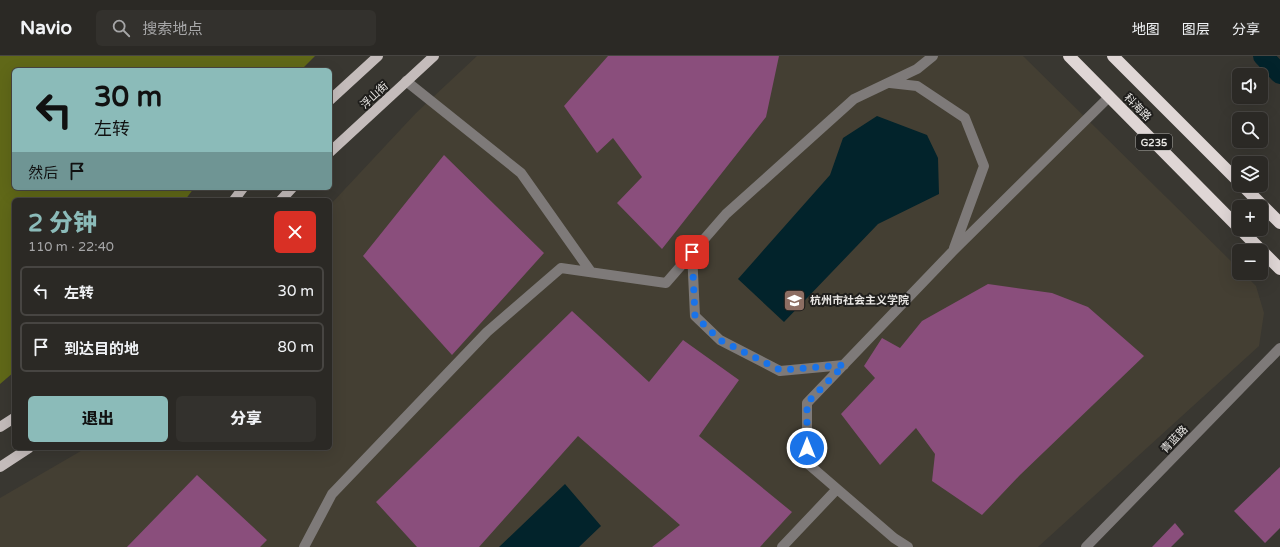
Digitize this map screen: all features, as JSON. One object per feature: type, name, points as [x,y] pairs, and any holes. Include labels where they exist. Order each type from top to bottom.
[{"type":"highway","name":"科海路","points":[[1069,56],[1232,220]]},
{"type":"highway","name":"科海路","points":[[1113,56],[1232,175]]},
{"type":"highway","points":[[1249,192],[1280,223]]},
{"type":"highway","name":"科海路","points":[[1248,236],[1280,269]]},
{"type":"main road","points":[[332,98],[378,56]]},
{"type":"main road","name":"浮山街","points":[[332,150],[434,56]]},
{"type":"main road","points":[[283,198],[290,190]]},
{"type":"main road","points":[[0,427],[12,419]]},
{"type":"main road","points":[[0,467],[26,450]]},
{"type":"street","points":[[304,547],[332,494],[487,332],[561,268],[666,283],[726,214],[854,99],[917,70],[933,56]]},
{"type":"street","points":[[406,81],[521,173],[591,272]]},
{"type":"street","points":[[889,83],[917,86],[965,118],[984,166],[952,252]]},
{"type":"street","points":[[908,547],[894,538],[808,463],[807,403],[952,252],[1109,97]]},
{"type":"street","points":[[692,252],[695,316],[720,340],[780,370],[844,365]]},
{"type":"street","name":"青蓝路","points":[[1086,547],[1280,348]]},
{"type":"street","points":[[782,547],[837,489]]},
{"type":"shaded area","name":"杭州市社会主义学院","points":[[477,56],[1023,56],[1232,262],[1232,280],[1250,280],[1256,286],[1264,313],[1259,346],[1038,547],[0,547],[0,498],[83,450],[332,450],[332,203],[416,113]]},
{"type":"green space","points":[[0,56],[315,56],[303,68],[12,68],[12,190],[192,190],[186,198],[12,198],[12,374],[0,384]]},
{"type":"water","points":[[877,116],[927,135],[938,158],[939,194],[878,224],[784,322],[738,279],[830,175],[843,138]]},
{"type":"water","points":[[565,484],[601,526],[579,547],[499,547]]},
{"type":"building","points":[[608,56],[779,56],[766,117],[662,249],[617,203],[642,177],[613,138],[597,153],[564,106]]},
{"type":"building","points":[[444,155],[544,253],[452,355],[363,256]]},
{"type":"building","points":[[988,284],[1052,293],[1088,307],[1144,356],[1020,475],[982,515],[932,481],[935,454],[916,428],[880,465],[841,414],[875,378],[864,366],[882,338],[900,348],[922,321]]},
{"type":"building","points":[[572,311],[649,382],[683,340],[739,380],[699,436],[792,512],[760,547],[652,547],[680,525],[578,436],[479,547],[417,547],[376,502]]},
{"type":"building","points":[[1280,467],[1280,528],[1265,543],[1234,511]]},
{"type":"building","points":[[197,475],[267,540],[260,547],[127,547]]},
{"type":"building","points":[[1175,523],[1184,534],[1171,547],[1152,547]]},
{"type":"waterway","points":[[1263,56],[1280,74]]},
{"type":"place","name":"杭州市社会主义学院","points":[[795,300]]},
{"type":"route","points":[[692,252],[695,316],[720,340],[780,370],[844,365],[807,403],[807,448]]}]
